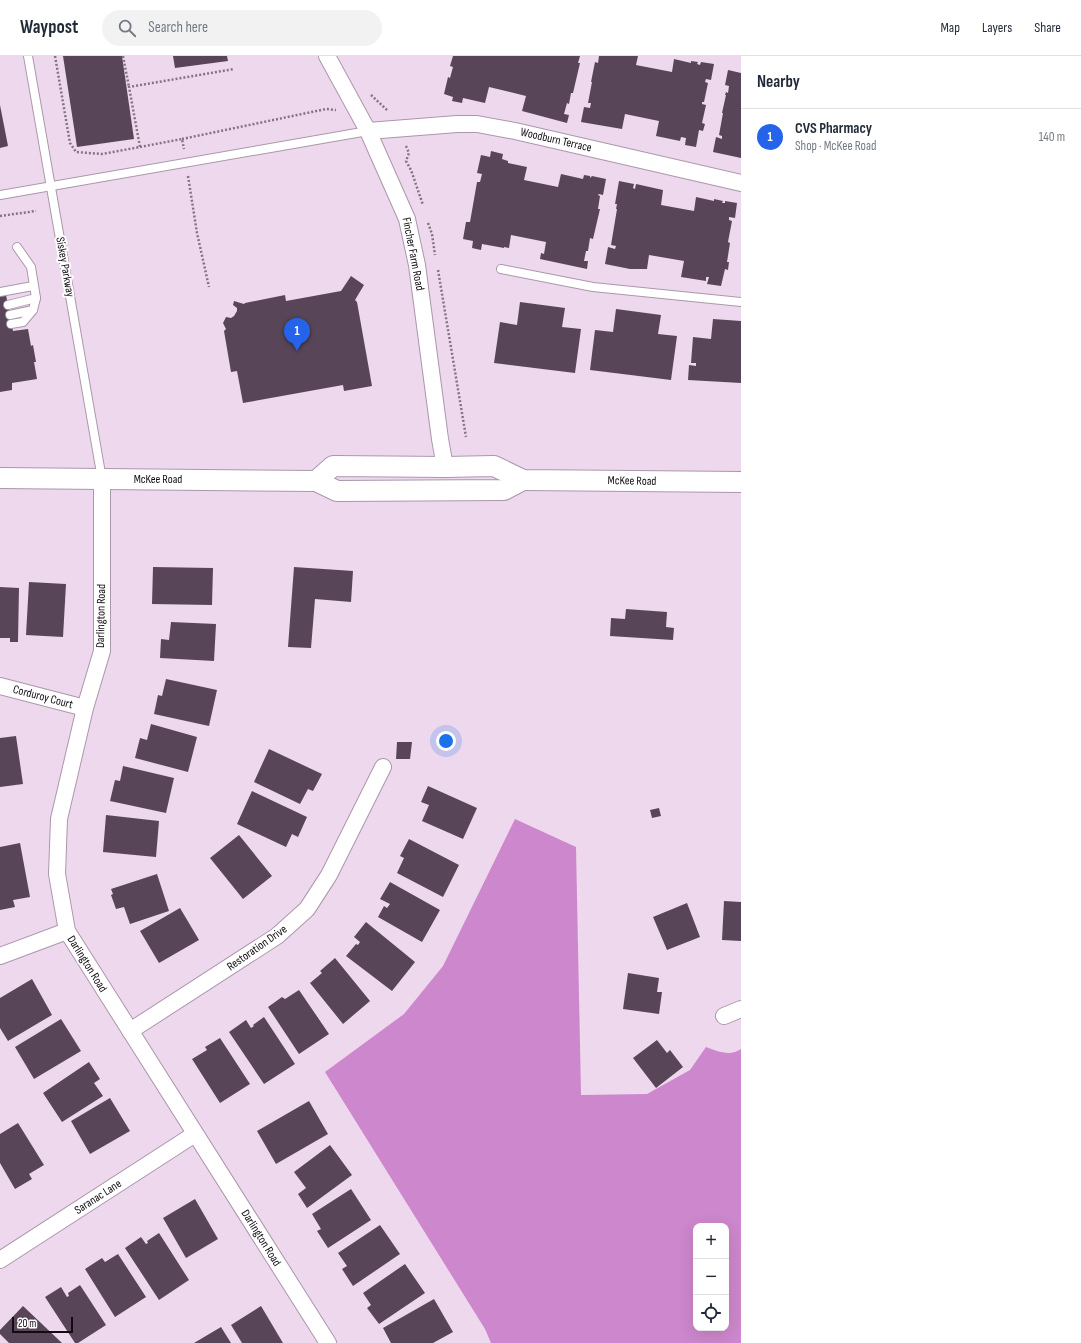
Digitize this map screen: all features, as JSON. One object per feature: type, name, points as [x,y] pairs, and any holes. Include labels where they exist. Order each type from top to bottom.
[{"type":"street","name":"Fincher Farm Road","points":[[328,56],[368,131],[407,218],[417,265],[440,439],[446,467]]},
{"type":"street","name":"Woodburn Terrace","points":[[368,131],[457,124],[477,124],[515,131],[741,183]]},
{"type":"street","name":"McKee Road","points":[[316,481],[333,466],[494,466],[522,480],[741,482]]},
{"type":"street","name":"McKee Road","points":[[0,478],[316,481],[337,491],[504,490],[522,480]]},
{"type":"street","name":"Darlington Road","points":[[102,479],[102,651],[85,708],[59,819],[57,874],[67,931],[328,1343]]},
{"type":"street","name":"Corduroy Court","points":[[0,686],[85,708]]},
{"type":"street","name":"Restoration Drive","points":[[130,1031],[277,936],[307,909],[329,875],[384,767]]},
{"type":"street","points":[[0,956],[67,931]]},
{"type":"street","points":[[724,1016],[741,1009]]},
{"type":"street","name":"Saranac Lane","points":[[0,1260],[195,1134]]},
{"type":"lane","name":"Siskey Parkway","points":[[28,56],[102,479]]},
{"type":"lane","points":[[0,195],[368,131]]},
{"type":"lane","points":[[11,324],[23,322],[33,310],[36,298],[31,267],[17,247]]},
{"type":"lane","points":[[501,269],[593,287],[741,302]]},
{"type":"lane","points":[[0,292],[33,286]]},
{"type":"lane","points":[[8,305],[36,298]]},
{"type":"lane","points":[[10,315],[33,310]]},
{"type":"path","points":[[55,56],[70,143],[76,152],[102,154],[326,109],[357,112]]},
{"type":"path","points":[[123,56],[140,147]]},
{"type":"path","points":[[129,87],[234,69]]},
{"type":"path","points":[[182,139],[197,233],[209,287]]},
{"type":"path","points":[[0,216],[36,211]]},
{"type":"shaded area","points":[[515,819],[576,847],[581,1095],[647,1094],[690,1070],[706,1047],[719,1052],[728,1053],[741,1049],[741,1343],[491,1343],[485,1329],[325,1072],[404,1014],[443,966]]},
{"type":"building","points":[[63,56],[122,56],[134,139],[77,147]]},
{"type":"building","points":[[173,56],[227,56],[228,61],[175,68]]},
{"type":"building","points":[[453,56],[580,56],[578,63],[580,63],[573,93],[571,93],[569,104],[567,103],[564,114],[569,115],[567,123],[522,111],[526,96],[489,87],[485,103],[463,98],[462,103],[452,101],[453,97],[444,94],[448,77],[450,78],[453,67],[450,66]]},
{"type":"building","points":[[599,56],[638,56],[636,65],[672,72],[674,59],[691,63],[691,61],[698,62],[697,64],[700,65],[701,62],[714,64],[711,80],[706,79],[705,82],[708,83],[704,102],[702,102],[702,104],[706,105],[702,123],[705,124],[703,131],[699,130],[696,147],[685,145],[686,138],[681,137],[680,141],[656,136],[659,121],[625,114],[622,129],[581,122],[584,107],[590,108],[591,103],[588,103],[591,82],[595,62],[598,63]]},
{"type":"building","points":[[728,70],[741,73],[741,158],[713,152],[716,137],[722,139],[722,136],[719,135],[725,95],[726,92],[728,93],[729,86],[725,85]]},
{"type":"building","points":[[0,105],[8,146],[0,148]]},
{"type":"building","points":[[491,151],[503,154],[502,159],[508,161],[508,163],[527,167],[524,180],[558,187],[561,174],[583,179],[584,175],[590,176],[590,178],[592,176],[606,179],[603,195],[598,195],[600,196],[598,209],[600,209],[593,239],[590,238],[588,251],[586,251],[584,261],[588,261],[587,269],[540,259],[541,253],[544,254],[546,242],[511,235],[509,248],[482,244],[481,250],[472,248],[473,241],[463,239],[466,222],[470,222],[477,182],[480,182],[482,174],[477,173],[481,155],[490,157]]},
{"type":"building","points":[[619,181],[634,184],[633,188],[635,189],[636,184],[663,190],[661,205],[694,211],[696,197],[714,201],[714,199],[723,201],[722,203],[725,203],[725,201],[737,203],[735,218],[729,217],[729,220],[732,221],[728,242],[730,243],[727,262],[729,262],[728,270],[725,269],[721,286],[707,284],[709,277],[706,277],[706,281],[681,277],[684,261],[649,255],[647,269],[630,269],[605,264],[608,247],[615,249],[616,246],[611,245],[617,209],[617,204],[615,204]]},
{"type":"building","points":[[351,276],[364,285],[355,300],[357,302],[372,386],[344,391],[343,385],[243,403],[237,371],[231,372],[224,331],[226,329],[223,323],[226,317],[231,318],[237,311],[237,308],[233,305],[234,301],[244,304],[285,295],[286,301],[341,291]]},
{"type":"building","points":[[6,295],[13,331],[28,329],[31,346],[33,345],[37,379],[12,383],[12,390],[0,392],[0,296]]},
{"type":"building","points":[[520,302],[565,308],[562,327],[581,329],[575,373],[494,363],[500,322],[517,325]]},
{"type":"building","points":[[616,309],[661,315],[658,334],[677,336],[671,380],[590,370],[595,330],[613,332]]},
{"type":"building","points":[[713,319],[741,321],[741,383],[688,380],[689,365],[696,366],[696,363],[691,363],[693,337],[711,339]]},
{"type":"building","points":[[153,567],[213,568],[212,605],[152,604]]},
{"type":"building","points":[[294,567],[353,571],[351,602],[315,599],[311,648],[288,647]]},
{"type":"building","points":[[29,582],[66,584],[63,637],[26,635]]},
{"type":"building","points":[[0,587],[19,588],[18,642],[10,642],[10,638],[0,638]]},
{"type":"building","points":[[626,609],[667,612],[666,627],[674,628],[673,640],[610,636],[611,618],[625,619]]},
{"type":"building","points":[[171,622],[216,624],[214,661],[160,658],[161,639],[169,640]]},
{"type":"building","points":[[166,679],[217,690],[209,726],[154,714],[158,695],[162,696]]},
{"type":"building","points":[[151,724],[197,737],[188,772],[135,758],[140,738],[147,740]]},
{"type":"building","points":[[16,736],[23,784],[0,787],[0,738]]},
{"type":"building","points":[[397,742],[412,742],[410,759],[396,759]]},
{"type":"building","points":[[269,749],[322,774],[313,791],[308,789],[300,804],[254,782]]},
{"type":"building","points":[[123,766],[174,778],[166,813],[110,801],[115,780],[120,781]]},
{"type":"building","points":[[428,786],[477,808],[463,839],[422,821],[429,805],[421,802]]},
{"type":"building","points":[[252,791],[307,817],[298,837],[292,834],[286,847],[237,824]]},
{"type":"building","points":[[659,808],[661,816],[652,818],[650,810]]},
{"type":"building","points":[[106,815],[159,821],[156,857],[103,852]]},
{"type":"building","points":[[239,835],[272,876],[243,899],[210,858]]},
{"type":"building","points":[[409,839],[459,865],[443,897],[397,873],[404,858],[400,856]]},
{"type":"building","points":[[20,843],[30,897],[13,900],[15,907],[0,910],[0,847]]},
{"type":"building","points":[[157,874],[169,911],[130,924],[124,907],[116,909],[111,895],[113,894],[111,889]]},
{"type":"building","points":[[390,882],[440,910],[422,942],[378,917],[384,906],[387,908],[390,904],[380,899]]},
{"type":"building","points":[[724,901],[741,902],[741,941],[722,940]]},
{"type":"building","points":[[687,903],[700,937],[667,950],[653,917]]},
{"type":"building","points":[[180,908],[199,940],[159,963],[140,931]]},
{"type":"building","points":[[366,922],[415,962],[392,991],[346,956],[356,944],[358,945],[360,942],[354,937]]},
{"type":"building","points":[[335,958],[370,1001],[343,1024],[310,983],[322,973],[320,971]]},
{"type":"building","points":[[628,973],[659,978],[657,992],[662,992],[659,1014],[623,1009]]},
{"type":"building","points":[[32,979],[52,1015],[8,1041],[0,1028],[0,998]]},
{"type":"building","points":[[299,990],[329,1034],[299,1054],[268,1007],[282,997],[285,999]]},
{"type":"building","points":[[264,1017],[295,1064],[264,1084],[229,1032],[246,1020],[251,1028]]},
{"type":"building","points":[[61,1019],[81,1051],[34,1079],[15,1047]]},
{"type":"building","points":[[220,1038],[250,1084],[220,1103],[192,1059],[207,1050],[205,1047]]},
{"type":"building","points":[[657,1040],[667,1053],[670,1050],[683,1067],[656,1088],[633,1058]]},
{"type":"building","points":[[89,1062],[100,1079],[94,1083],[103,1096],[62,1122],[43,1093]]},
{"type":"building","points":[[110,1098],[130,1131],[90,1154],[71,1121]]},
{"type":"building","points":[[309,1101],[328,1134],[276,1164],[257,1131]]},
{"type":"building","points":[[18,1123],[44,1165],[29,1174],[32,1179],[15,1189],[0,1163],[0,1134]]},
{"type":"building","points":[[330,1145],[352,1175],[307,1208],[298,1194],[306,1188],[294,1172]]},
{"type":"building","points":[[351,1189],[371,1220],[328,1248],[317,1231],[321,1229],[312,1214]]},
{"type":"building","points":[[195,1199],[218,1239],[186,1258],[163,1218]]},
{"type":"building","points":[[380,1225],[400,1254],[353,1286],[342,1269],[347,1266],[338,1253]]},
{"type":"building","points":[[159,1233],[189,1280],[159,1300],[125,1248],[141,1237],[146,1244],[148,1243],[147,1241]]},
{"type":"building","points":[[118,1254],[146,1297],[115,1317],[85,1269],[102,1258],[105,1262]]},
{"type":"building","points":[[405,1264],[425,1293],[379,1324],[367,1308],[371,1305],[363,1293]]},
{"type":"building","points":[[80,1285],[106,1325],[78,1343],[75,1343],[45,1297],[61,1287],[67,1297],[69,1296],[68,1293]]},
{"type":"building","points":[[434,1299],[453,1332],[433,1343],[391,1343],[383,1328]]},
{"type":"building","points":[[23,1306],[62,1343],[9,1343],[0,1334],[0,1330]]},
{"type":"building","points":[[261,1306],[283,1343],[242,1343],[231,1325]]},
{"type":"building","points":[[221,1327],[231,1343],[194,1343]]},
{"type":"place","name":"CVS Pharmacy","points":[[297,351]]}]
